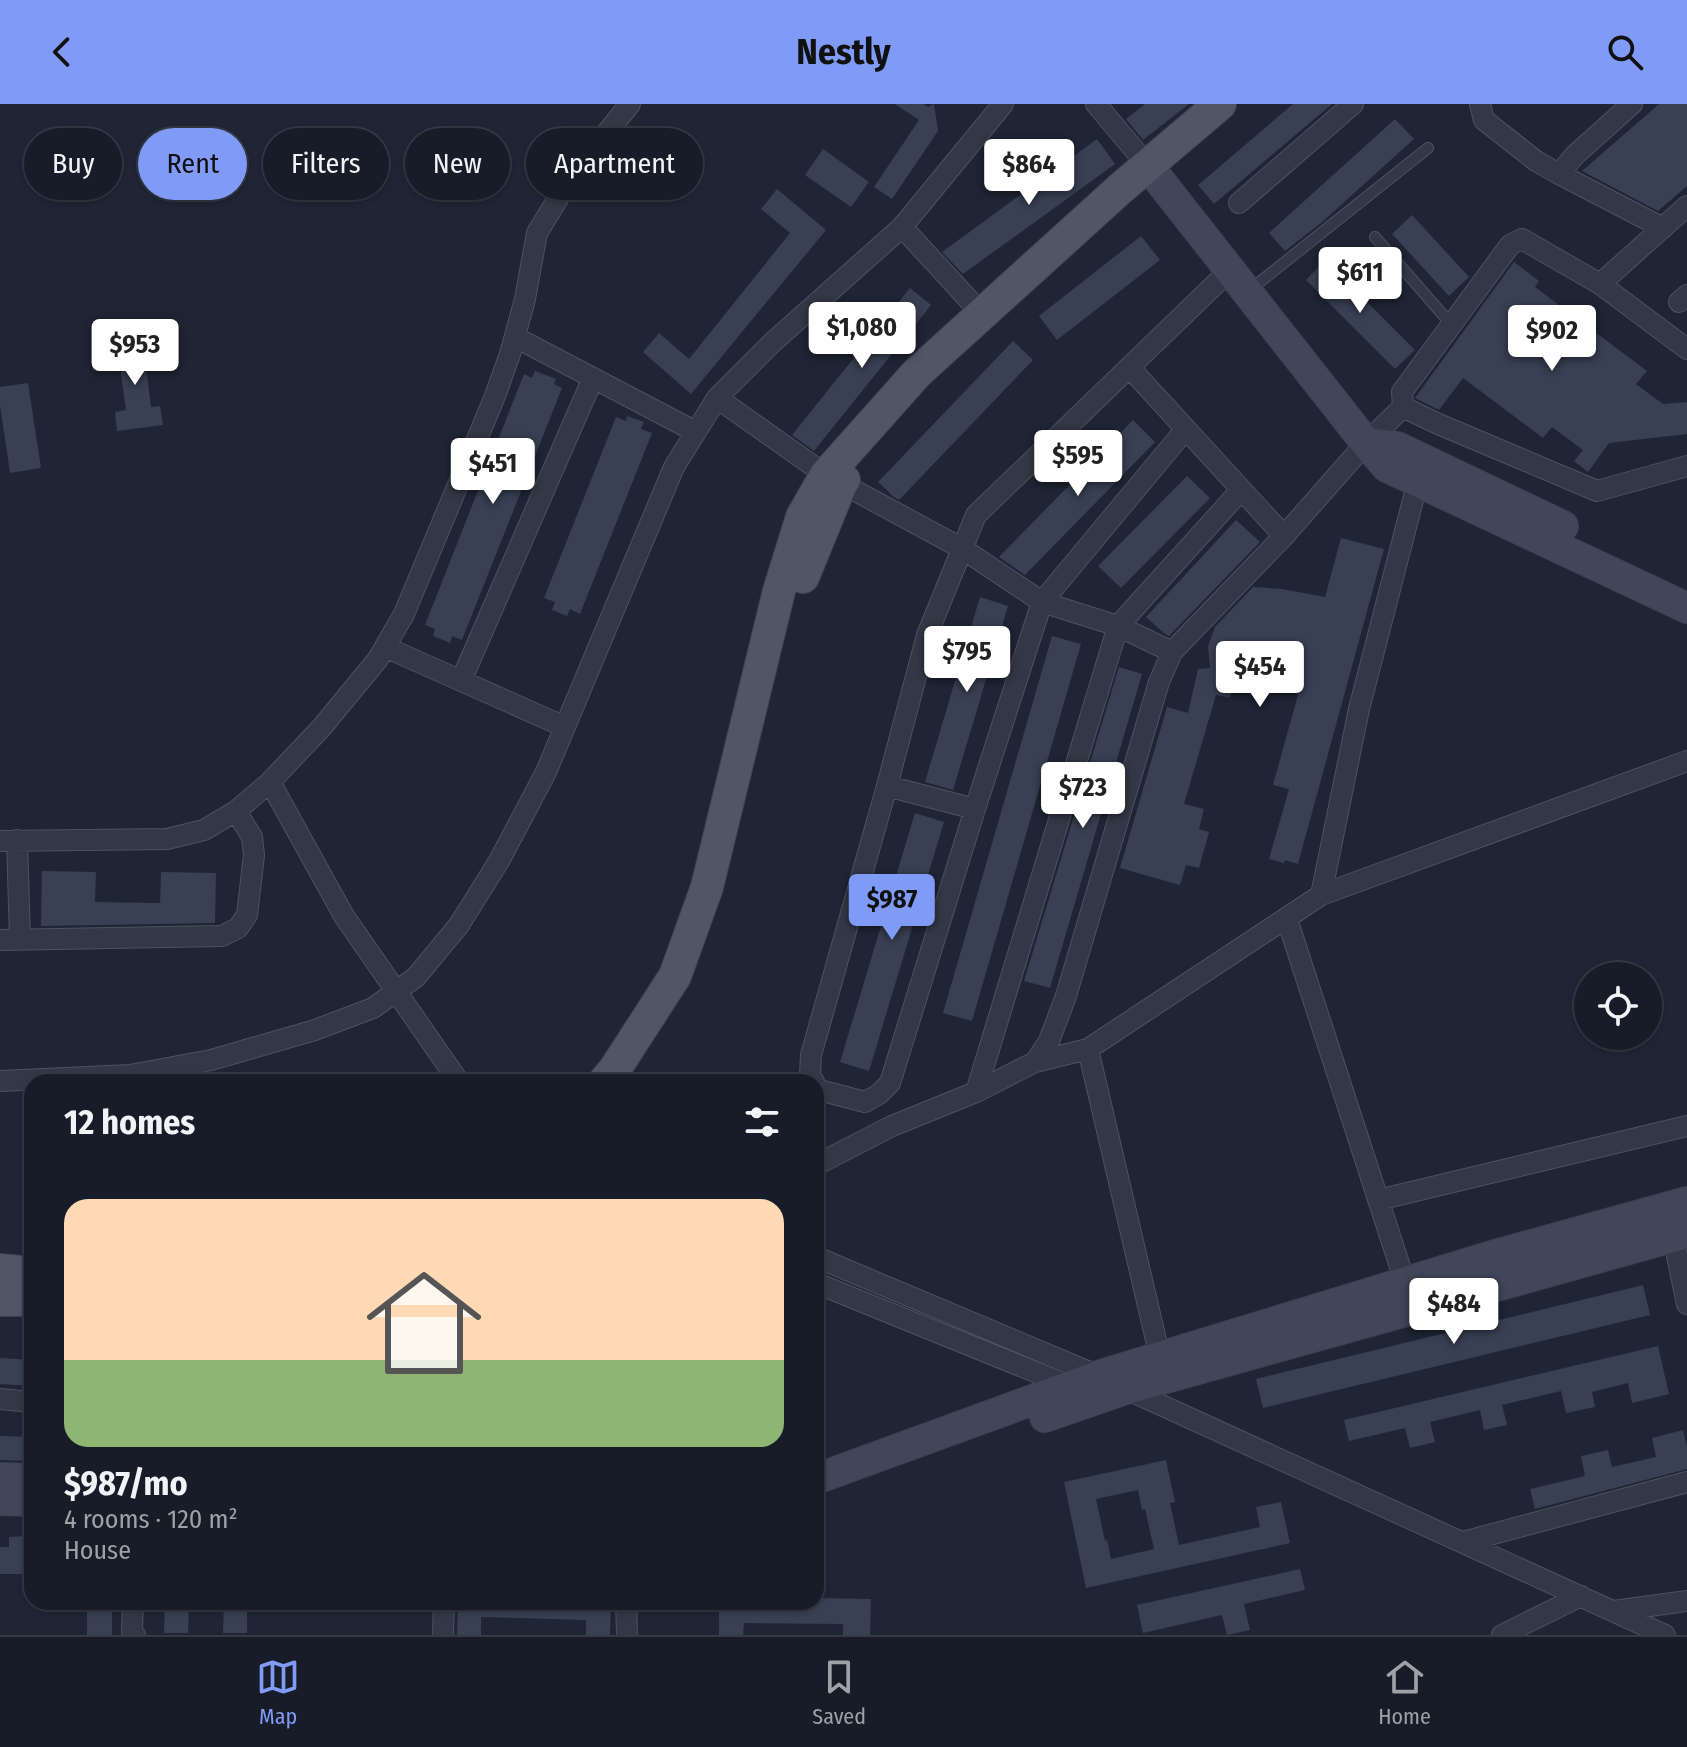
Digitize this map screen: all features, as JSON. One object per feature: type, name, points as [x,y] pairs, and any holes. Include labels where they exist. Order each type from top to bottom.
[{"type":"main road","points":[[631,1074],[688,987],[720,895],[803,577],[833,479],[890,426],[994,318],[1153,172],[1220,104]]},
{"type":"main road","points":[[611,1074],[675,976],[707,887],[779,591],[802,517],[917,373],[982,314],[1153,172],[1244,104]]},
{"type":"main road","points":[[1153,172],[1387,467],[1687,608]]},
{"type":"main road","points":[[1366,443],[1397,447],[1687,586]]},
{"type":"main road","points":[[824,1493],[1112,1382],[1160,1357],[1510,1251],[1687,1202]]},
{"type":"main road","points":[[824,1476],[1070,1387],[1112,1382],[1680,1235]]},
{"type":"main road","points":[[0,1270],[24,1272]]},
{"type":"main road","points":[[0,1300],[24,1300]]},
{"type":"main road","points":[[0,1478],[24,1479]]},
{"type":"main road","points":[[0,1500],[24,1501]]},
{"type":"street","points":[[236,811],[252,837],[254,855],[247,915],[238,928],[222,936],[10,940],[8,840],[167,839],[204,830],[236,811],[270,782],[322,727],[378,659],[404,614],[495,396],[525,299],[537,233],[571,177],[630,104]]},
{"type":"street","points":[[135,1074],[211,1060],[315,1030],[373,1008],[416,977],[459,925],[499,861],[546,772],[674,467],[717,398],[773,342],[902,227],[1003,104]]},
{"type":"street","points":[[1096,104],[1153,172]]},
{"type":"street","points":[[1239,203],[1353,104]]},
{"type":"street","points":[[1480,104],[1484,120],[1536,161],[1663,228]]},
{"type":"street","points":[[1559,174],[1575,155],[1632,104]]},
{"type":"street","points":[[1600,284],[1687,206]]},
{"type":"street","points":[[902,227],[982,314]]},
{"type":"street","points":[[1035,1062],[1049,1041],[1066,996],[1159,682],[1172,652],[1403,407],[1402,392],[1510,245],[1522,239],[1600,284],[1687,349]]},
{"type":"street","points":[[810,1074],[811,1055],[927,635],[976,515],[1129,367],[1238,282]]},
{"type":"street","points":[[515,337],[696,432]]},
{"type":"street","points":[[1129,367],[1284,536]]},
{"type":"street","points":[[461,681],[593,378]]},
{"type":"street","points":[[717,398],[833,479],[963,549],[1042,602],[1118,626],[1172,652]]},
{"type":"street","points":[[1403,407],[1597,491],[1687,466]]},
{"type":"street","points":[[824,1091],[865,1102],[890,1083],[1042,602],[1185,430]]},
{"type":"street","points":[[1321,895],[1359,709],[1418,481]]},
{"type":"street","points":[[976,1092],[1118,626],[1241,490]]},
{"type":"street","points":[[385,647],[565,727]]},
{"type":"street","points":[[824,1161],[892,1126],[976,1092],[1035,1062],[1088,1049],[1321,895],[1687,761]]},
{"type":"street","points":[[270,782],[344,916],[453,1074]]},
{"type":"street","points":[[887,786],[975,809]]},
{"type":"street","points":[[1287,919],[1405,1282]]},
{"type":"street","points":[[1088,1049],[1160,1357]]},
{"type":"street","points":[[0,1081],[24,1080]]},
{"type":"street","points":[[879,1094],[892,1126]]},
{"type":"street","points":[[1378,1200],[1687,1126]]},
{"type":"street","points":[[1680,1235],[1687,1304]]},
{"type":"street","points":[[824,1260],[1112,1382],[1665,1635]]},
{"type":"street","points":[[824,1286],[1070,1387]]},
{"type":"street","points":[[0,1399],[24,1401]]},
{"type":"street","points":[[1463,1542],[1687,1482]]},
{"type":"street","points":[[1502,1635],[1581,1596]]},
{"type":"street","points":[[1614,1611],[1687,1601]]},
{"type":"street","points":[[133,1610],[132,1631],[135,1635]]},
{"type":"street","points":[[443,1635],[444,1610]]},
{"type":"street","points":[[626,1610],[627,1635]]},
{"type":"lane","points":[[1238,282],[1428,148]]},
{"type":"lane","points":[[1375,237],[1451,324]]},
{"type":"building","points":[[895,104],[923,104],[928,107],[934,104],[938,131],[892,199],[874,187],[919,120]]},
{"type":"building","points":[[1145,104],[1189,104],[1143,140],[1126,119]]},
{"type":"building","points":[[1293,104],[1332,104],[1214,204],[1198,185]]},
{"type":"building","points":[[1659,104],[1687,104],[1687,186],[1658,211],[1582,171]]},
{"type":"building","points":[[1395,119],[1414,139],[1321,223],[1285,251],[1269,233]]},
{"type":"building","points":[[1097,139],[1115,164],[963,274],[942,252]]},
{"type":"building","points":[[823,149],[869,182],[851,207],[805,175]]},
{"type":"building","points":[[777,189],[826,230],[691,394],[643,352],[659,333],[689,359],[790,233],[761,209]]},
{"type":"building","points":[[1412,215],[1469,277],[1449,296],[1392,234]]},
{"type":"building","points":[[1141,236],[1160,260],[1057,340],[1039,316]]},
{"type":"building","points":[[1325,260],[1415,350],[1395,369],[1306,280]]},
{"type":"building","points":[[1514,262],[1539,281],[1535,287],[1647,371],[1636,384],[1663,404],[1687,402],[1687,434],[1609,443],[1588,472],[1574,461],[1583,450],[1552,427],[1543,438],[1463,378],[1439,410],[1415,398]]},
{"type":"building","points":[[910,288],[931,305],[814,451],[792,435]]},
{"type":"building","points":[[1013,341],[1033,360],[899,500],[894,497],[878,482]]},
{"type":"building","points":[[151,343],[154,365],[146,366],[151,407],[160,406],[163,425],[117,431],[115,412],[126,410],[120,367],[110,368],[107,349]]},
{"type":"building","points":[[535,371],[556,379],[554,384],[562,388],[462,640],[452,636],[450,643],[433,636],[435,629],[425,625],[524,374],[532,378]]},
{"type":"building","points":[[28,383],[41,468],[10,473],[0,387]]},
{"type":"building","points":[[627,416],[644,422],[641,429],[652,433],[580,614],[570,609],[567,616],[552,610],[555,602],[544,598],[616,417],[626,421]]},
{"type":"building","points":[[1133,420],[1155,442],[1025,575],[999,557]]},
{"type":"building","points":[[1187,476],[1210,498],[1121,588],[1098,566]]},
{"type":"building","points":[[1236,520],[1260,542],[1169,636],[1165,634],[1146,617]]},
{"type":"building","points":[[1341,538],[1384,549],[1298,864],[1269,859],[1289,789],[1273,785],[1299,691],[1268,693],[1236,674],[1230,698],[1216,695],[1184,804],[1204,809],[1199,829],[1209,832],[1199,868],[1186,865],[1180,885],[1120,868],[1167,707],[1188,713],[1198,669],[1210,668],[1208,646],[1215,627],[1253,587],[1325,597]]},
{"type":"building","points":[[980,597],[1008,606],[953,790],[925,782]]},
{"type":"building","points":[[1052,636],[1081,644],[972,1021],[943,1013]]},
{"type":"building","points":[[1119,667],[1142,674],[1050,988],[1024,981]]},
{"type":"building","points":[[915,813],[944,822],[869,1071],[840,1062]]},
{"type":"building","points":[[42,871],[96,872],[95,902],[160,903],[161,872],[216,873],[215,923],[41,926]]},
{"type":"building","points":[[1643,1285],[1650,1315],[1263,1408],[1256,1379]]},
{"type":"building","points":[[1658,1346],[1669,1394],[1632,1403],[1628,1383],[1592,1392],[1595,1407],[1566,1413],[1561,1391],[1502,1405],[1507,1425],[1484,1430],[1480,1410],[1430,1422],[1435,1442],[1410,1448],[1405,1428],[1349,1441],[1344,1420]]},
{"type":"building","points":[[0,1358],[24,1360],[24,1386],[0,1384]]},
{"type":"building","points":[[1683,1430],[1687,1469],[1535,1509],[1530,1489],[1585,1476],[1581,1456],[1608,1450],[1612,1467],[1656,1457],[1652,1438]]},
{"type":"building","points":[[0,1436],[24,1437],[24,1461],[0,1460]]},
{"type":"building","points":[[1166,1460],[1175,1502],[1170,1503],[1179,1545],[1260,1527],[1256,1507],[1281,1502],[1290,1543],[1086,1588],[1064,1482]],"holes":[[[1138,1490],[1142,1510],[1145,1509],[1154,1549],[1111,1559],[1096,1499]]]},
{"type":"building","points":[[24,1536],[24,1574],[0,1574],[0,1547],[9,1547],[9,1537]]},
{"type":"building","points":[[1300,1569],[1305,1590],[1244,1604],[1250,1630],[1227,1635],[1222,1615],[1143,1633],[1137,1605]]},
{"type":"building","points":[[824,1598],[871,1599],[870,1635],[843,1635],[843,1624],[744,1623],[743,1635],[719,1635],[719,1610],[824,1610]]},
{"type":"building","points":[[87,1610],[112,1610],[112,1635],[87,1635]]},
{"type":"building","points":[[165,1610],[189,1610],[188,1633],[164,1633]]},
{"type":"building","points":[[224,1610],[247,1610],[247,1633],[223,1633]]},
{"type":"building","points":[[458,1610],[611,1610],[610,1635],[586,1635],[586,1620],[481,1617],[481,1635],[457,1635]]}]
